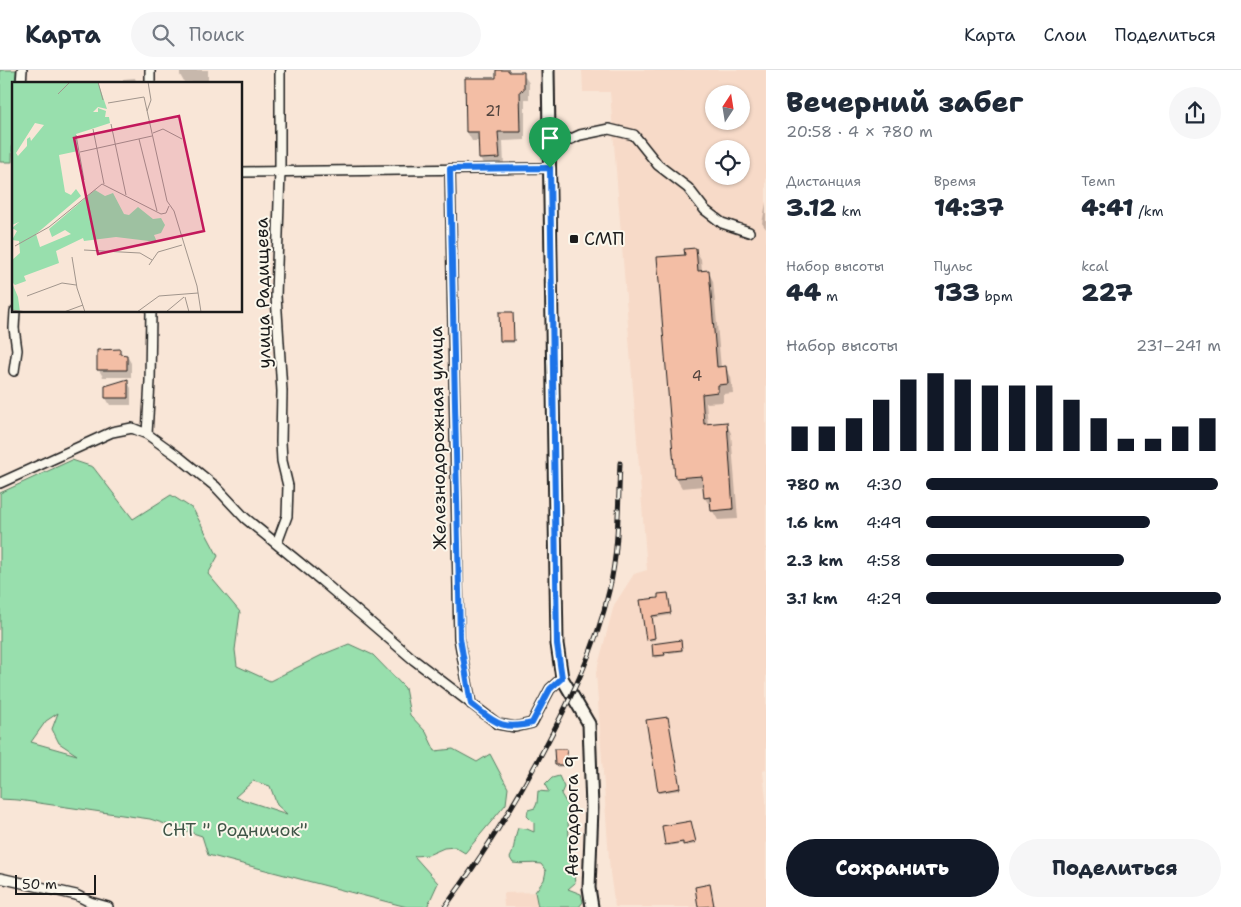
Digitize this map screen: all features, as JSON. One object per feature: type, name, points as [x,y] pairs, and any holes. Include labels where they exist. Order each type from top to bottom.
[{"type":"street","name":"улица Радищева","points":[[277,543],[287,516],[288,486],[282,461],[282,391],[276,296],[280,171],[280,70]]},
{"type":"street","points":[[0,484],[112,432],[132,428],[147,434],[216,487],[246,518],[414,660],[471,704],[498,724],[516,727],[532,723],[550,689],[562,678],[557,644],[548,70]]},
{"type":"street","points":[[550,167],[560,144],[580,135],[609,129],[634,135],[658,165],[688,188],[705,210],[722,223],[748,232]]},
{"type":"street","points":[[242,172],[550,167]]},
{"type":"street","name":"Железнодорожная улица","points":[[450,169],[460,638],[471,704]]},
{"type":"street","points":[[14,371],[17,350],[14,328],[15,312]]},
{"type":"street","points":[[147,434],[151,312]]},
{"type":"street","name":"Автодорога 9","points":[[562,678],[588,724],[592,808],[589,888],[592,907]]},
{"type":"street","points":[[0,878],[76,895],[90,902],[108,907]]},
{"type":"shaded area","points":[[582,70],[766,70],[766,770],[763,771],[766,800],[766,907],[615,907],[610,873],[596,673],[614,605],[634,574],[647,570],[610,92],[583,92]]},
{"type":"shaded area","points":[[535,892],[538,907],[504,907],[503,893]]},
{"type":"green space","points":[[0,70],[16,70],[15,82],[12,82],[12,162],[0,162]]},
{"type":"green space","name":"СНТ \" Родничок\"","points":[[72,460],[93,467],[133,519],[171,495],[193,509],[218,556],[208,574],[240,612],[235,650],[237,666],[270,681],[324,654],[349,644],[373,655],[405,688],[410,715],[426,732],[435,751],[453,749],[477,762],[490,754],[508,788],[506,804],[465,853],[455,847],[444,848],[428,855],[414,856],[438,883],[427,907],[407,907],[208,855],[202,836],[150,819],[0,799],[0,493]],"holes":[[[58,713],[52,729],[59,743],[77,755],[31,742],[46,721]],[[253,781],[270,786],[277,805],[287,814],[235,797]]]},
{"type":"green space","points":[[559,776],[564,787],[561,794],[567,804],[575,883],[568,889],[581,894],[583,902],[579,907],[538,907],[535,892],[544,880],[546,871],[541,864],[513,863],[510,858],[518,828],[534,832],[534,823],[527,816],[528,810],[535,808],[538,791],[549,792],[545,785],[552,778]]},
{"type":"building","points":[[496,70],[524,72],[524,90],[520,91],[521,132],[498,132],[500,158],[479,159],[478,132],[466,132],[465,78],[496,78]]},
{"type":"building","points":[[696,248],[698,271],[709,270],[717,367],[726,366],[728,384],[718,385],[718,392],[702,394],[704,424],[727,422],[733,509],[711,511],[710,497],[704,498],[702,476],[675,478],[657,257],[685,255],[684,249]]},
{"type":"building","points":[[499,312],[513,312],[514,341],[500,341]]},
{"type":"building","points":[[120,349],[120,354],[127,355],[127,370],[97,370],[97,350]]},
{"type":"building","points":[[128,379],[128,398],[105,398],[105,386]]},
{"type":"building","points":[[668,593],[671,613],[652,616],[655,638],[646,640],[640,600],[658,598],[658,594]]},
{"type":"building","points":[[681,640],[682,650],[664,652],[665,655],[653,656],[652,644]]},
{"type":"building","points":[[668,717],[680,788],[658,792],[646,720]]},
{"type":"building","points":[[554,749],[567,749],[568,765],[555,765]]},
{"type":"building","points":[[691,821],[696,842],[683,845],[683,842],[665,845],[662,826]]},
{"type":"building","points":[[710,884],[714,906],[698,907],[695,887]]},
{"type":"railway","points":[[445,907],[485,850],[522,790],[564,711],[590,653],[604,612],[615,560],[620,463]]},
{"type":"place","name":"СМП","points":[[574,239]]},
{"type":"route","points":[[550,168],[557,644],[562,678],[550,689],[532,723],[516,727],[498,724],[471,704],[460,638],[450,169],[550,168]]}]
